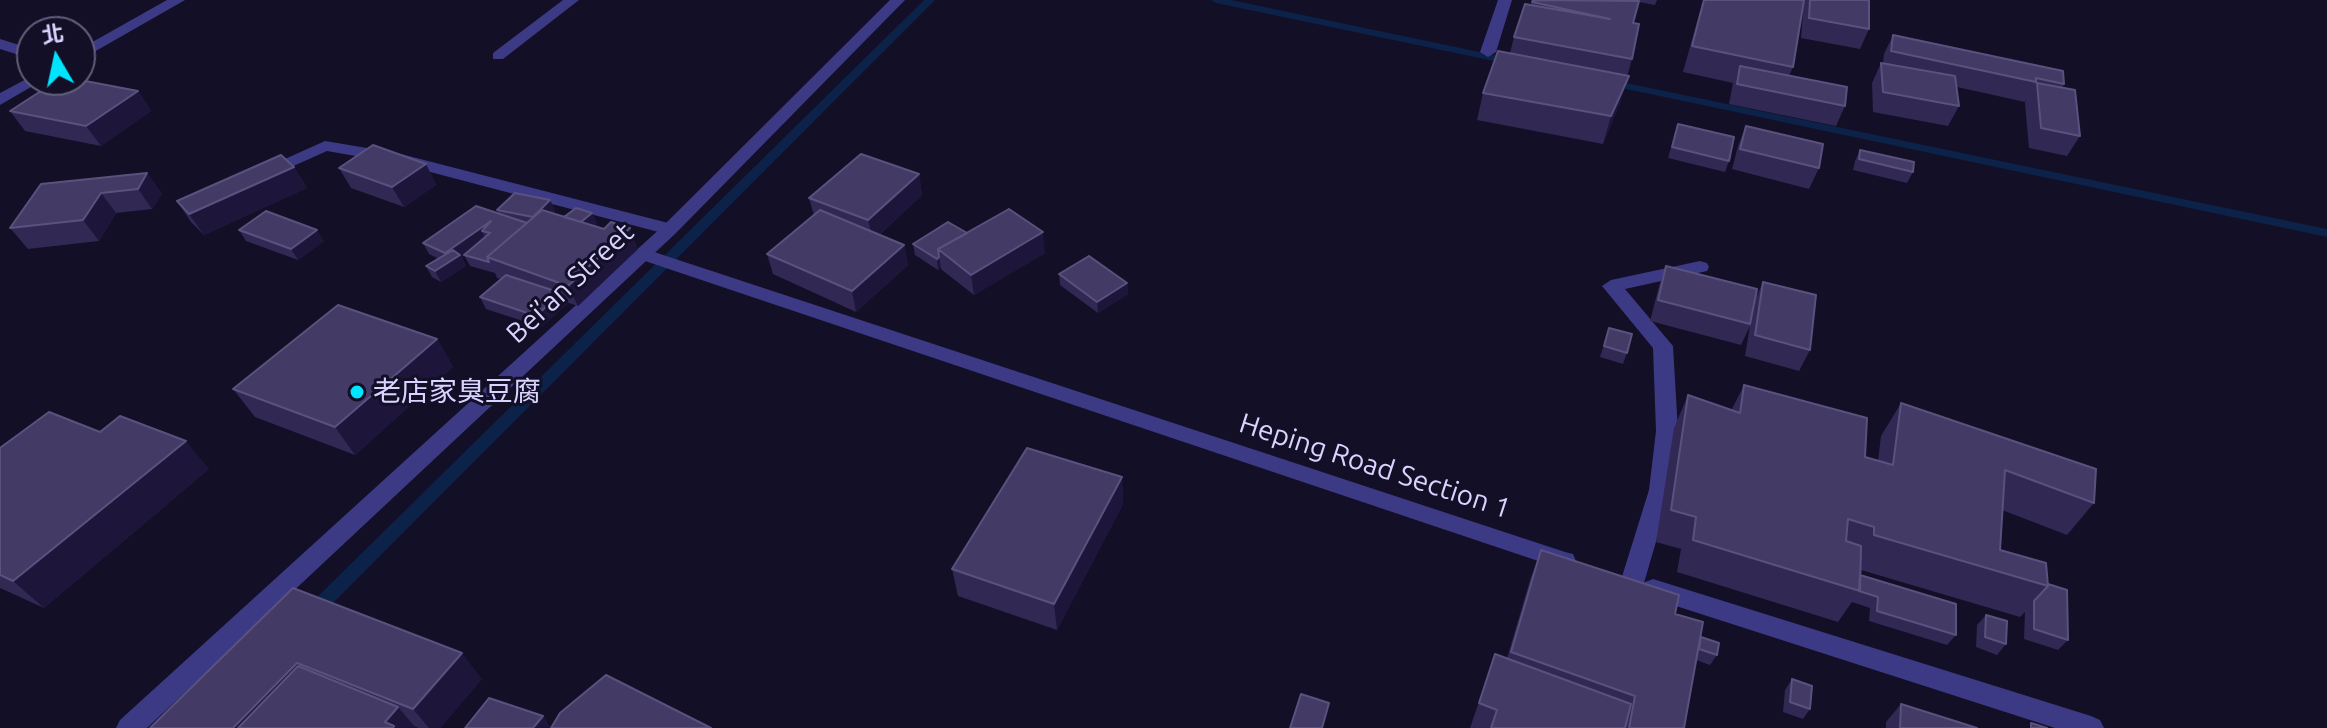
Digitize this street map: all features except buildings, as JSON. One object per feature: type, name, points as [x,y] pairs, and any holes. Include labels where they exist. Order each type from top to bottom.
[{"type":"street","points":[[96,46],[178,0]]},
{"type":"street","points":[[498,56],[572,0]]},
{"type":"street","name":"Bei’an Street","points":[[129,728],[648,256],[670,229],[898,0]]},
{"type":"street","points":[[1488,52],[1505,0]]},
{"type":"street","points":[[255,177],[325,146],[397,158],[670,229]]},
{"type":"street","name":"Heping Road Section 1","points":[[648,256],[1587,568]]},
{"type":"street","points":[[1700,267],[1611,286],[1663,346],[1667,431],[1660,490],[1624,580],[2091,728]]},
{"type":"waterway","points":[[313,612],[930,0]]},
{"type":"waterway","points":[[1216,0],[1513,62]]},
{"type":"waterway","points":[[1607,82],[2327,233]]},
{"type":"place","name":"老店家臭豆腐","points":[[357,392]]}]
